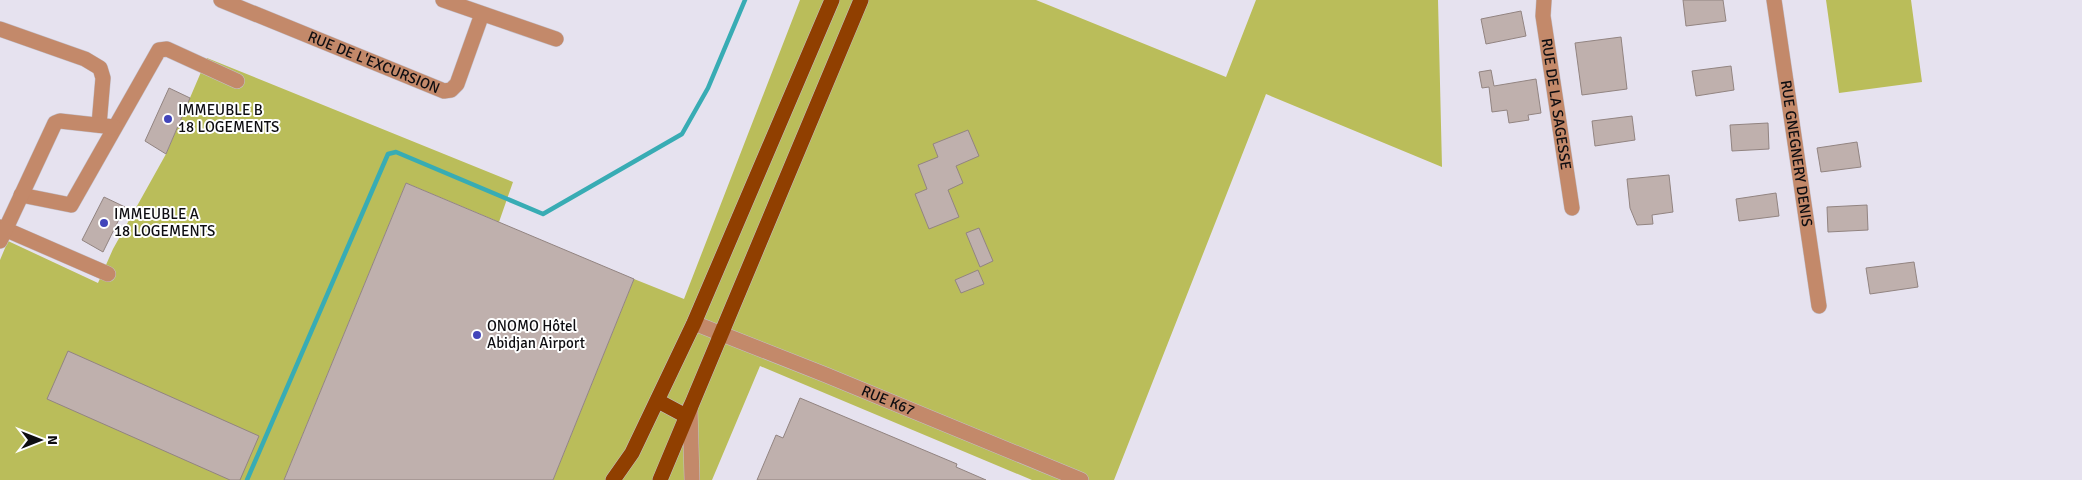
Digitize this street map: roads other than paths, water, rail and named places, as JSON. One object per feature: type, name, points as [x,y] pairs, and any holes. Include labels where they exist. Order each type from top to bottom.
[{"type":"main road","points":[[613,480],[632,454],[658,402],[694,323],[832,0]]},
{"type":"main road","points":[[660,480],[862,0]]},
{"type":"main road","points":[[658,402],[688,411]]},
{"type":"street","name":"RUE DE L'EXCURSION","points":[[221,0],[246,5],[444,91],[451,90],[457,84],[482,14]]},
{"type":"street","points":[[443,0],[556,39]]},
{"type":"street","name":"RUE DE LA SAGESSE","points":[[1544,0],[1543,16],[1572,208]]},
{"type":"street","name":"RUE GNEGNERY DENIS","points":[[1774,0],[1819,306]]},
{"type":"street","points":[[0,30],[85,59],[100,68],[103,78],[106,126]]},
{"type":"street","points":[[21,195],[71,205],[106,126],[159,50],[167,49],[237,82]]},
{"type":"street","points":[[106,126],[60,121],[55,123],[2,232],[108,274]]},
{"type":"street","name":"RUE K67","points":[[694,323],[1081,480]]},
{"type":"street","points":[[688,411],[692,480]]},
{"type":"street","points":[[622,480],[632,454]]},
{"type":"waterway","points":[[247,480],[388,154],[396,152],[543,214],[682,134],[708,88],[745,0]]},
{"type":"place","name":"IMMEUBLE B 18 LOGEMENTS","points":[[168,119]]},
{"type":"place","name":"IMMEUBLE A 18 LOGEMENTS","points":[[104,223]]},
{"type":"place","name":"ONOMO Hôtel Abidjan Airport","points":[[477,335]]}]
